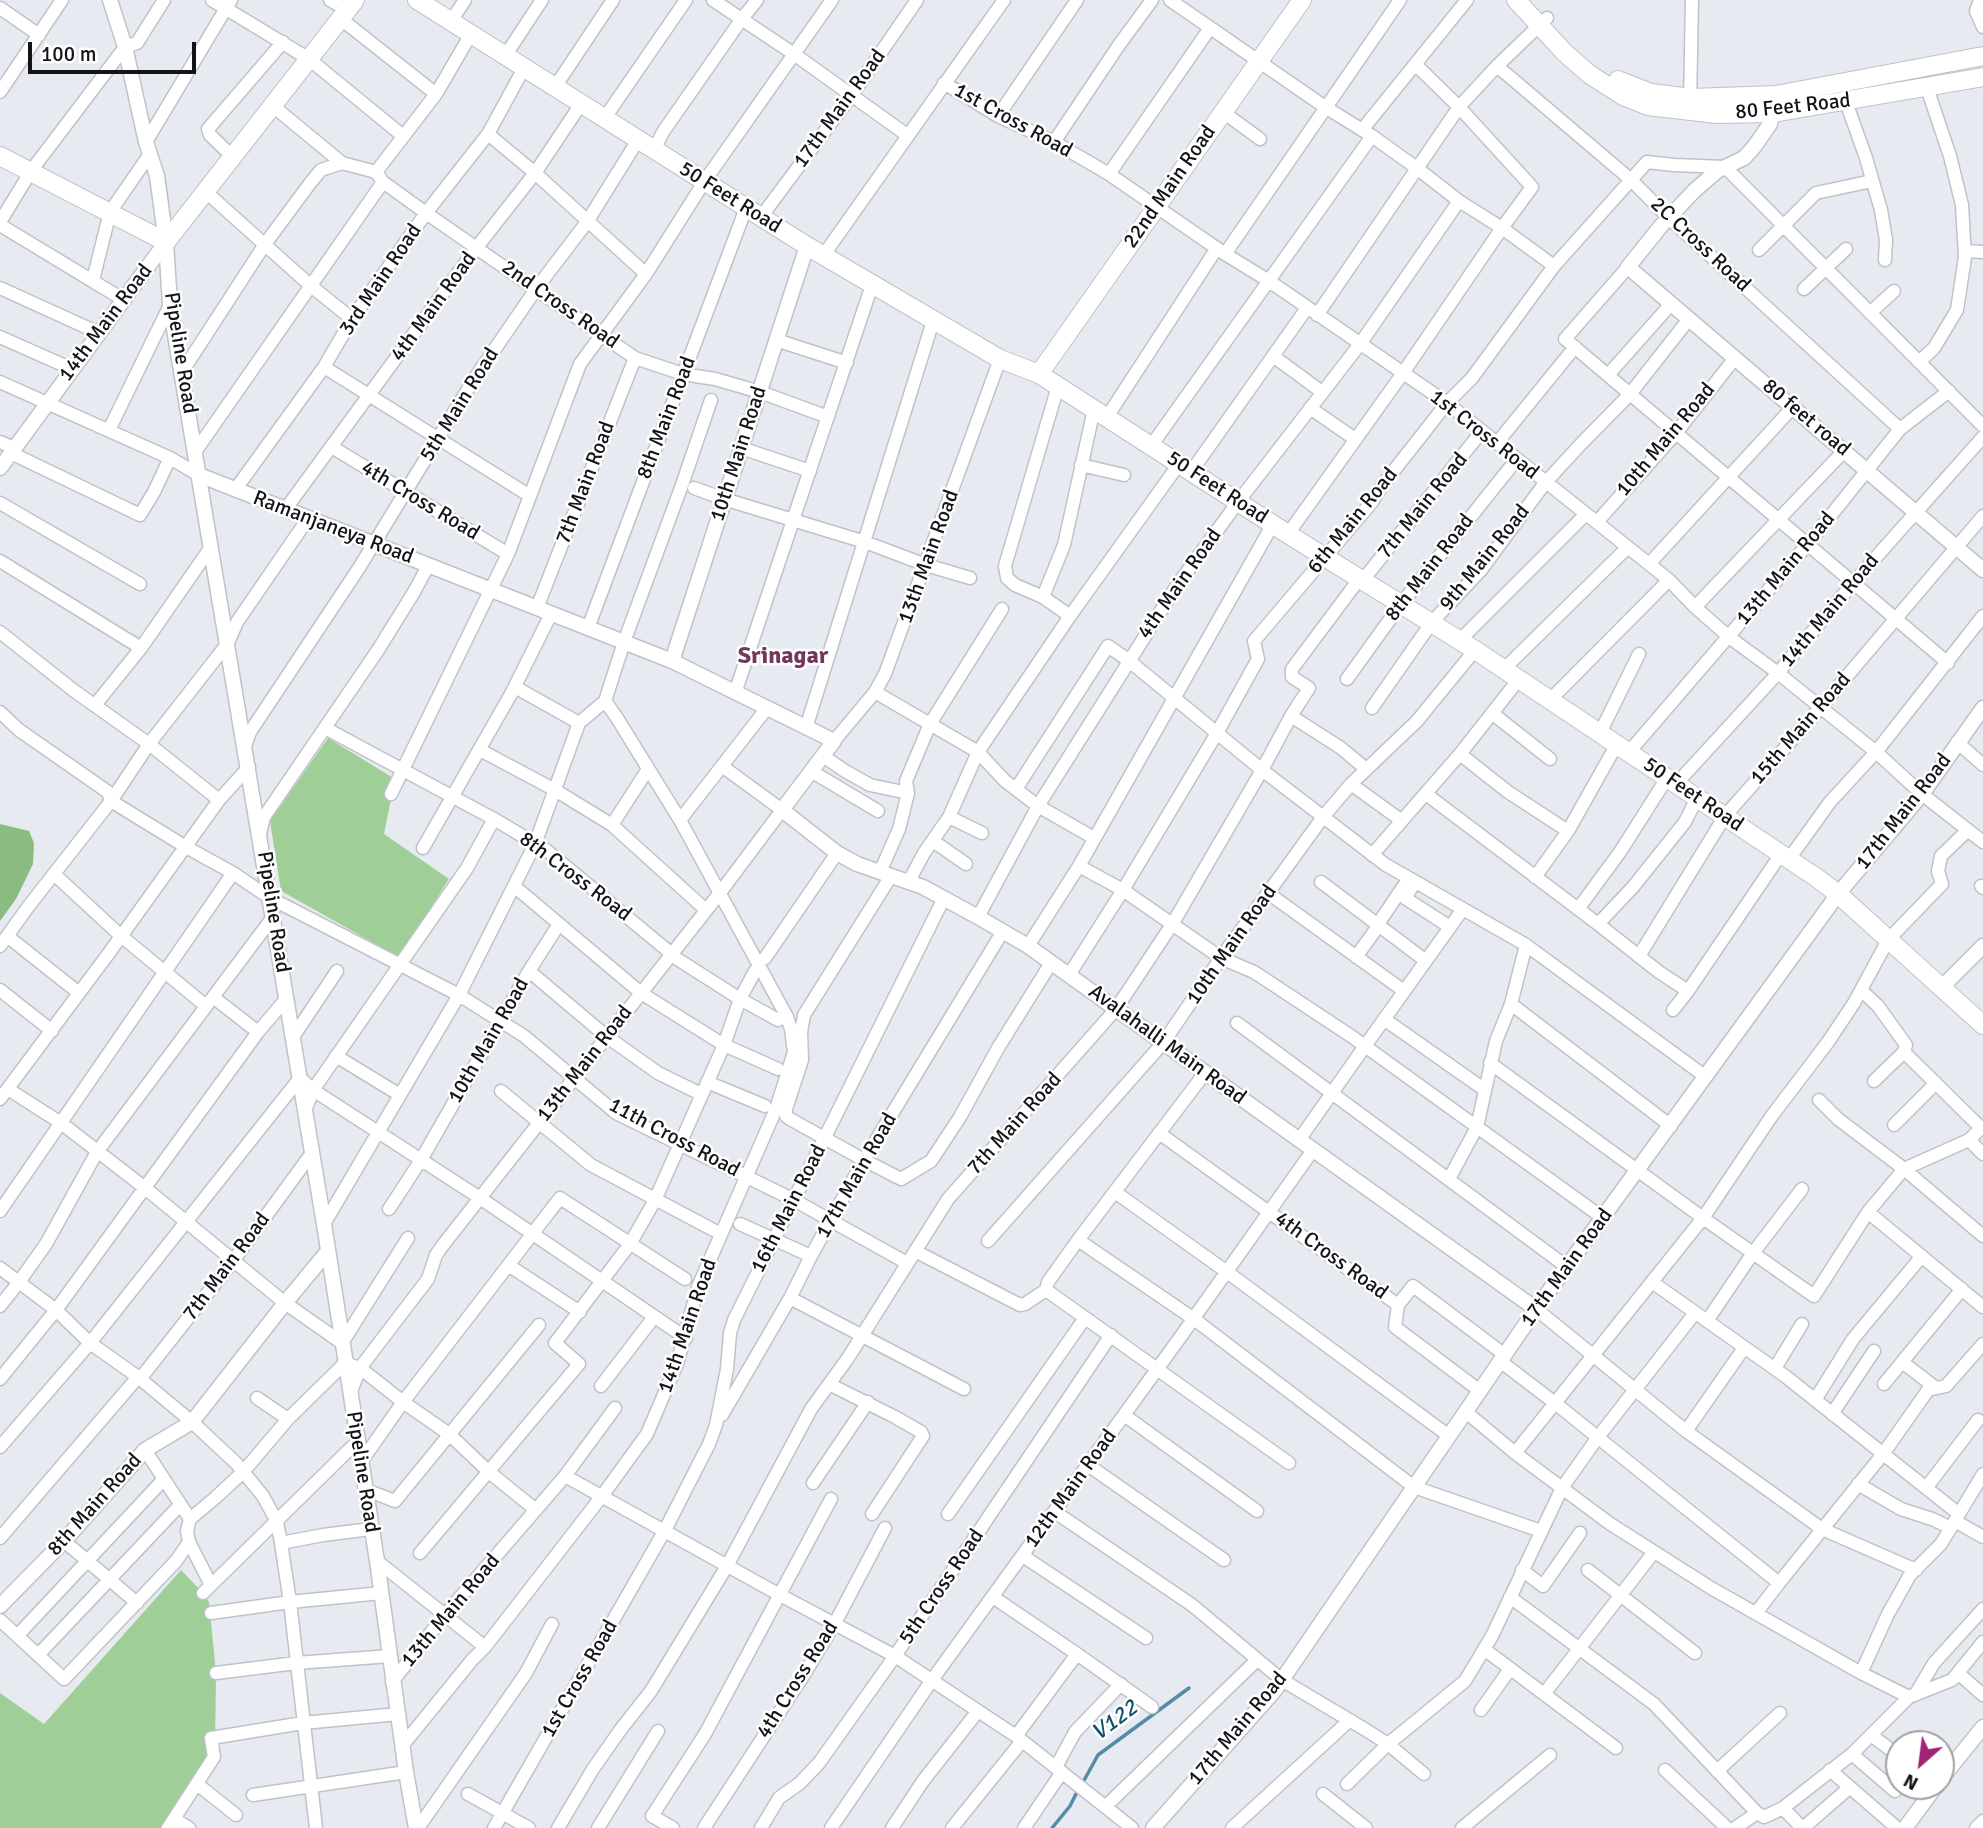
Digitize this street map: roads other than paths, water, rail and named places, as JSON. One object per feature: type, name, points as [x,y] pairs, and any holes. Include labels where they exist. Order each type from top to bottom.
[{"type":"main road","name":"50 Feet Road","points":[[417,0],[807,246],[1000,359],[1039,374],[1460,640],[1838,894],[1983,1025]]},
{"type":"main road","name":"22nd Main Road","points":[[1039,374],[1302,0]]},
{"type":"main road","name":"80 Feet Road","points":[[1516,0],[1543,21]]},
{"type":"main road","name":"80 Feet Road","points":[[1531,0],[1565,53],[1589,74],[1625,90],[1647,106],[1690,105],[1717,114],[1774,104],[1983,56]]},
{"type":"main road","points":[[0,156],[166,242],[348,10]]},
{"type":"main road","name":"80 Feet Road","points":[[1774,104],[1846,102],[1983,78]]},
{"type":"street","points":[[0,92],[62,0]]},
{"type":"street","name":"Pipeline Road","points":[[110,0],[125,47],[157,176],[166,242],[170,305],[324,1224],[377,1561],[392,1682],[417,1828]]},
{"type":"street","points":[[124,300],[0,223],[31,171],[125,47],[137,43],[164,0]]},
{"type":"street","points":[[212,0],[228,4],[309,59],[403,136]]},
{"type":"street","points":[[330,0],[348,10],[436,94]]},
{"type":"street","points":[[450,21],[465,0]]},
{"type":"street","points":[[505,56],[542,0]]},
{"type":"street","points":[[555,87],[613,0]]},
{"type":"street","points":[[604,119],[686,0]]},
{"type":"street","points":[[713,0],[907,135]]},
{"type":"street","points":[[391,794],[508,554],[580,364],[646,274],[704,182],[832,0]]},
{"type":"street","name":"17th Main Road","points":[[753,213],[851,96],[918,0]]},
{"type":"street","points":[[824,256],[1004,0]]},
{"type":"street","points":[[998,116],[1077,0]]},
{"type":"street","points":[[1054,142],[1152,0]]},
{"type":"street","points":[[1170,0],[1367,133],[1554,266]]},
{"type":"street","points":[[1037,595],[1064,545],[1081,466],[1101,413],[1221,251],[1400,0]]},
{"type":"street","points":[[1151,446],[1269,281],[1415,64],[1466,0]]},
{"type":"street","points":[[1690,105],[1692,0]]},
{"type":"street","points":[[654,150],[663,132],[755,2]]},
{"type":"street","points":[[1980,2],[1976,11],[1983,27]]},
{"type":"street","points":[[93,280],[110,212],[228,4]]},
{"type":"street","points":[[0,8],[39,35]]},
{"type":"street","points":[[909,881],[949,817],[978,752],[1070,616],[1273,356],[1312,312],[1418,169],[1459,107],[1543,21]]},
{"type":"street","points":[[1110,174],[1210,28]]},
{"type":"street","points":[[195,452],[311,286],[403,136],[436,94],[471,34]]},
{"type":"street","points":[[233,157],[208,130],[283,42]]},
{"type":"street","points":[[1028,946],[1079,866],[1176,698],[1281,529],[1355,439],[1532,187],[1459,107],[1415,64]]},
{"type":"street","name":"2C Cross Road","points":[[1497,66],[1630,179],[1669,218],[1900,429]]},
{"type":"street","name":"3rd Main Road","points":[[234,490],[324,367],[352,319],[426,213],[488,134],[524,68]]},
{"type":"street","name":"1st Cross Road","points":[[944,83],[998,116],[1054,142],[1110,174],[1447,403],[1669,580],[1729,637],[1876,752],[1922,794],[1983,842]]},
{"type":"street","points":[[1919,362],[1934,348],[1957,310],[1965,251],[1962,205],[1951,156],[1927,88]]},
{"type":"street","points":[[1846,102],[1872,181],[1886,240],[1885,260]]},
{"type":"street","name":"4th Main Road","points":[[285,510],[477,247],[536,173],[581,104]]},
{"type":"street","points":[[1628,267],[1694,191],[1717,171],[1744,158],[1754,147],[1770,124],[1774,104]]},
{"type":"street","name":"2nd Cross Road","points":[[273,106],[342,163],[380,177],[426,213],[635,358],[683,374]]},
{"type":"street","points":[[1223,112],[1260,139]]},
{"type":"street","points":[[488,134],[536,173],[646,274]]},
{"type":"street","name":"5th Main Road","points":[[245,746],[250,732],[373,544],[473,380],[536,289],[587,222],[638,140]]},
{"type":"street","name":"6th Main Road","points":[[1069,975],[1217,733],[1258,659],[1254,641],[1372,502],[1447,403],[1472,378],[1554,266],[1647,162],[1725,167]]},
{"type":"street","points":[[182,372],[265,244],[321,170],[342,163]]},
{"type":"street","points":[[1725,167],[1983,426]]},
{"type":"street","points":[[1759,250],[1816,193],[1872,181]]},
{"type":"street","points":[[206,192],[352,319]]},
{"type":"street","name":"4th Main Road","points":[[978,916],[1038,806],[1176,587],[1360,344],[1459,201]]},
{"type":"street","name":"8th Main Road","points":[[588,628],[683,374],[753,213]]},
{"type":"street","name":"14th Main Road","points":[[0,468],[166,242]]},
{"type":"street","name":"10th Main Road","points":[[672,661],[807,246]]},
{"type":"street","points":[[1804,289],[1846,249]]},
{"type":"street","points":[[1965,251],[1983,252]]},
{"type":"street","name":"80 feet road","points":[[1628,267],[1983,570]]},
{"type":"street","name":"7th Main Road","points":[[1497,443],[1628,267]]},
{"type":"street","points":[[834,741],[735,692],[872,285]]},
{"type":"street","points":[[0,288],[99,333]]},
{"type":"street","points":[[1870,313],[1894,291]]},
{"type":"street","points":[[1608,375],[1671,303]]},
{"type":"street","points":[[110,430],[170,305]]},
{"type":"street","name":"9th Main Road","points":[[1372,708],[1432,622],[1481,570],[1545,483],[1630,394],[1689,319]]},
{"type":"street","points":[[806,727],[933,321]]},
{"type":"street","points":[[0,337],[72,369]]},
{"type":"street","points":[[776,340],[847,363]]},
{"type":"street","points":[[1570,343],[1948,663]]},
{"type":"street","points":[[1273,356],[1322,392]]},
{"type":"street","name":"7th Main Road","points":[[537,608],[635,358]]},
{"type":"street","name":"10th Main Road","points":[[1460,640],[1592,518],[1676,433],[1735,358]]},
{"type":"street","name":"13th Main Road","points":[[350,1394],[360,1368],[428,1279],[436,1255],[719,894],[834,741],[875,692],[893,655],[1000,359]]},
{"type":"street","points":[[324,367],[530,496]]},
{"type":"street","points":[[683,374],[715,379],[760,392],[828,417]]},
{"type":"street","name":"Ramanjaneya Road","points":[[0,382],[110,430],[234,490],[672,661],[735,692]]},
{"type":"street","points":[[1058,386],[1005,566],[1007,578],[1016,585],[1070,616]]},
{"type":"street","name":"13th Main Road","points":[[1623,748],[1729,637],[1900,429],[1949,391]]},
{"type":"street","points":[[324,1224],[459,995],[535,844],[579,723],[605,701],[711,400]]},
{"type":"street","points":[[1649,564],[1793,407]]},
{"type":"street","points":[[1310,408],[1355,439]]},
{"type":"street","name":"7th Main Road","points":[[727,1566],[811,1409],[861,1337],[948,1199],[1116,1009],[1173,923],[1291,716],[1310,688],[1292,677],[1292,668],[1482,431]]},
{"type":"street","name":"14th Main Road","points":[[1672,781],[1778,673],[1853,583],[1983,437]]},
{"type":"street","points":[[0,442],[12,451],[140,515],[170,458]]},
{"type":"street","name":"4th Cross Road","points":[[332,447],[508,554]]},
{"type":"street","points":[[741,448],[810,471]]},
{"type":"street","points":[[1695,607],[1844,451]]},
{"type":"street","name":"8th Main Road","points":[[1347,679],[1401,604],[1517,459]]},
{"type":"street","points":[[1081,466],[1124,475]]},
{"type":"street","points":[[694,488],[970,578]]},
{"type":"street","points":[[0,503],[140,584]]},
{"type":"street","name":"15th Main Road","points":[[1639,956],[1725,816],[1983,516]]},
{"type":"street","points":[[79,993],[4,941],[111,801],[149,744],[228,643],[237,622],[306,518]]},
{"type":"street","points":[[95,705],[141,648],[211,547]]},
{"type":"street","points":[[1504,669],[1628,547]]},
{"type":"street","points":[[0,561],[141,648]]},
{"type":"street","points":[[260,834],[264,817],[325,729],[428,566]]},
{"type":"street","points":[[1550,700],[1669,580]]},
{"type":"street","points":[[1002,609],[930,724],[906,780],[908,793],[885,874],[804,1015],[801,1032],[802,1060],[786,1115],[901,1179],[931,1161],[960,1117],[998,1048],[1051,962]]},
{"type":"street","points":[[423,848],[515,687],[551,614]]},
{"type":"street","points":[[1673,1010],[1785,856],[1876,752],[1983,616]]},
{"type":"street","points":[[0,632],[219,800]]},
{"type":"street","points":[[1016,789],[1108,646],[1372,855],[1526,945],[1706,1077]]},
{"type":"street","name":"10th Main Road","points":[[988,1241],[1163,1043],[1323,817],[1351,784],[1417,721],[1475,650]]},
{"type":"street","points":[[1600,733],[1639,654]]},
{"type":"street","points":[[1372,855],[1460,754],[1519,679]]},
{"type":"street","points":[[515,687],[579,723]]},
{"type":"street","points":[[875,692],[978,752],[1005,781],[1038,806],[1094,838]]},
{"type":"street","name":"14th Main Road","points":[[402,1746],[485,1647],[647,1434],[669,1386],[686,1338],[696,1294],[776,1109],[794,1052],[787,1017],[680,820],[605,701]]},
{"type":"street","points":[[680,820],[767,708]]},
{"type":"street","name":"17th Main Road","points":[[1153,1828],[1275,1690],[1536,1309],[1838,894],[1922,794],[1983,708]]},
{"type":"street","name":"11th Cross Road","points":[[0,712],[19,730],[108,792],[111,801],[270,898],[459,995],[524,1036],[616,1113],[794,1200],[880,1246],[907,1264]]},
{"type":"street","points":[[1493,713],[1550,759]]},
{"type":"street","points":[[1291,716],[1341,748],[1366,769]]},
{"type":"street","name":"8th Cross Road","points":[[325,729],[494,819],[546,850],[671,955],[778,1020]]},
{"type":"street","points":[[1957,742],[1983,765]]},
{"type":"street","points":[[1535,877],[1623,748]]},
{"type":"street","points":[[480,750],[555,790],[612,825],[706,910]]},
{"type":"street","points":[[1460,754],[1508,792],[1568,831]]},
{"type":"street","points":[[823,756],[870,785],[908,793]]},
{"type":"street","points":[[249,766],[219,800],[4,1094],[61,1123],[285,1303],[342,1343],[408,1238]]},
{"type":"street","points":[[722,766],[782,810]]},
{"type":"street","points":[[612,825],[648,769]]},
{"type":"street","points":[[811,771],[878,811]]},
{"type":"street","points":[[1578,909],[1672,781]]},
{"type":"street","points":[[1351,784],[1402,821]]},
{"type":"street","points":[[1426,794],[1659,972],[1688,991]]},
{"type":"street","points":[[1598,924],[1633,887],[1685,822],[1697,798]]},
{"type":"street","name":"Avalahalli Main Road","points":[[782,810],[837,853],[885,874],[909,881],[944,898],[1028,946],[1536,1309]]},
{"type":"street","points":[[949,817],[982,834]]},
{"type":"street","points":[[305,1111],[313,1090],[467,869],[494,819]]},
{"type":"street","points":[[1515,1453],[1703,1219],[1771,1116],[1828,1042],[1888,940],[1942,884],[1938,871],[1941,856],[1968,830]]},
{"type":"street","points":[[933,841],[966,864]]},
{"type":"street","points":[[765,958],[837,853]]},
{"type":"street","points":[[1079,866],[1123,890],[1221,958],[1254,972],[1365,1046],[1603,1217]]},
{"type":"street","points":[[0,1211],[233,873]]},
{"type":"street","points":[[54,874],[121,936],[165,972],[258,1031]]},
{"type":"street","points":[[1356,957],[1412,880]]},
{"type":"street","points":[[1412,880],[1405,898],[1450,927]]},
{"type":"street","points":[[1321,882],[1426,961]]},
{"type":"street","points":[[514,886],[640,993],[724,1045],[778,1069]]},
{"type":"street","points":[[1268,893],[1404,991]]},
{"type":"street","name":"16th Main Road","points":[[665,1530],[716,1425],[727,1369],[730,1333],[743,1299],[944,898]]},
{"type":"street","points":[[1299,1140],[1463,909]]},
{"type":"street","points":[[0,1306],[46,1244],[97,1152],[273,917]]},
{"type":"street","name":"10th Main Road","points":[[389,1209],[421,1160],[529,971],[559,924]]},
{"type":"street","name":"17th Main Road","points":[[716,1425],[790,1298],[864,1160],[1003,932]]},
{"type":"street","points":[[1449,1180],[1477,1127],[1490,1063],[1511,1004],[1526,945]]},
{"type":"street","points":[[1941,988],[1983,946]]},
{"type":"street","points":[[293,1037],[337,971]]},
{"type":"street","points":[[529,971],[607,1037],[658,1073],[765,1107]]},
{"type":"street","points":[[420,1553],[579,1364],[555,1343],[631,1244],[655,1200],[724,1045],[740,999],[755,971]]},
{"type":"street","points":[[0,990],[52,1031]]},
{"type":"street","points":[[1861,990],[1878,1006],[1906,1045],[1904,1052],[1874,1081]]},
{"type":"street","points":[[0,1379],[56,1310],[258,1031],[287,998]]},
{"type":"street","points":[[1511,1004],[1671,1126]]},
{"type":"street","points":[[1384,1019],[1485,1090]]},
{"type":"street","points":[[1237,1023],[1567,1267]]},
{"type":"street","points":[[1490,1063],[1703,1219],[1814,1296],[1868,1212],[1904,1169],[1969,1140],[1980,1128],[1904,1052]]},
{"type":"street","points":[[336,1056],[400,1095]]},
{"type":"street","points":[[1048,1293],[1048,1282],[1205,1073]]},
{"type":"street","points":[[0,1447],[90,1343],[300,1078],[313,1090],[480,1198],[686,1338]]},
{"type":"street","points":[[1894,1125],[1936,1083]]},
{"type":"street","points":[[501,1091],[591,1165],[721,1234]]},
{"type":"street","points":[[1819,1100],[1838,1119],[1904,1169],[1983,1236]]},
{"type":"street","name":"4th Cross Road","points":[[1159,1133],[1398,1305],[1395,1327],[1480,1391]]},
{"type":"street","points":[[1969,1140],[1983,1154]]},
{"type":"street","name":"12th Main Road","points":[[831,1828],[932,1680],[1313,1150]]},
{"type":"street","name":"7th Main Road","points":[[0,1538],[139,1378],[233,1261],[312,1153]]},
{"type":"street","points":[[1707,1321],[1753,1253],[1802,1189]]},
{"type":"street","points":[[1115,1192],[1449,1436]]},
{"type":"street","points":[[360,1462],[560,1198],[685,1279]]},
{"type":"street","points":[[1868,1212],[1983,1307]]},
{"type":"street","points":[[740,1224],[811,1256]]},
{"type":"street","points":[[1078,1240],[1194,1319],[1414,1487],[1541,1531]]},
{"type":"street","name":"8th Main Road","points":[[0,1606],[64,1541],[145,1450],[192,1422],[328,1251]]},
{"type":"street","points":[[915,1251],[1020,1305],[1048,1293]]},
{"type":"street","points":[[1815,1400],[1853,1339],[1922,1256]]},
{"type":"street","points":[[508,1265],[580,1312]]},
{"type":"street","points":[[0,1268],[56,1310],[90,1343],[139,1378],[192,1422],[243,1472],[263,1496],[277,1522],[281,1544],[316,1828]]},
{"type":"street","points":[[1652,1282],[1774,1368],[1926,1488],[1955,1521],[1982,1537]]},
{"type":"street","points":[[1398,1305],[1413,1286],[1779,1583]]},
{"type":"street","points":[[1884,1384],[1962,1289]]},
{"type":"street","points":[[1048,1293],[1289,1463]]},
{"type":"street","points":[[790,1298],[964,1389]]},
{"type":"street","points":[[1536,1309],[1686,1431],[1822,1529],[1916,1570]]},
{"type":"street","points":[[1347,1784],[1388,1744],[1465,1681],[1492,1636],[1562,1488],[1634,1389],[1695,1313]]},
{"type":"street","points":[[601,1386],[653,1317]]},
{"type":"street","points":[[948,1514],[1085,1318]]},
{"type":"street","points":[[1774,1368],[1802,1324]]},
{"type":"street","points":[[366,1497],[373,1493],[395,1501],[539,1325]]},
{"type":"street","name":"5th Cross Road","points":[[761,1828],[779,1798],[800,1783],[818,1763],[895,1656],[1111,1335]]},
{"type":"street","points":[[1756,1614],[1883,1454],[1927,1390],[1946,1386],[1983,1344]]},
{"type":"street","points":[[1686,1431],[1744,1348]]},
{"type":"street","points":[[1832,1414],[1874,1351]]},
{"type":"street","points":[[1902,1362],[1936,1388]]},
{"type":"street","points":[[357,1442],[207,1589],[189,1542],[187,1531],[190,1519],[243,1472],[288,1419],[345,1363],[360,1368],[449,1434],[489,1472],[536,1510]]},
{"type":"street","points":[[829,1384],[867,1402],[921,1432],[923,1436],[872,1514]]},
{"type":"street","points":[[257,1398],[288,1419]]},
{"type":"street","points":[[813,1483],[867,1402]]},
{"type":"street","name":"13th Main Road","points":[[392,1682],[444,1616],[565,1476],[615,1408]]},
{"type":"street","points":[[1465,1412],[1609,1523],[1654,1552],[1711,1588],[1861,1673],[1912,1696],[1952,1680],[1983,1642]]},
{"type":"street","points":[[1124,1415],[1257,1511]]},
{"type":"street","points":[[1926,1488],[1978,1420]]},
{"type":"street","points":[[145,1450],[190,1519]]},
{"type":"street","points":[[1088,1465],[1224,1560]]},
{"type":"street","points":[[1861,1673],[1888,1614],[1910,1575],[1941,1544],[1983,1474]]},
{"type":"street","points":[[565,1476],[895,1656],[1019,1739],[1081,1786],[1105,1807],[1117,1824],[1132,1828]]},
{"type":"street","points":[[17,1636],[164,1479]]},
{"type":"street","points":[[1858,1484],[1900,1508],[1932,1519],[1955,1521]]},
{"type":"street","points":[[673,1828],[652,1816],[705,1734],[831,1499]]},
{"type":"street","points":[[38,1655],[180,1505]]},
{"type":"street","points":[[1055,1512],[1192,1605],[1282,1680],[1388,1744],[1424,1774]]},
{"type":"street","name":"4th Cross Road","points":[[704,1828],[805,1673],[835,1623],[885,1528]]},
{"type":"street","points":[[281,1544],[371,1529]]},
{"type":"street","name":"1st Cross Road","points":[[495,1828],[665,1530]]},
{"type":"street","points":[[1522,1570],[1543,1586],[1580,1533]]},
{"type":"street","points":[[64,1541],[138,1602]]},
{"type":"street","points":[[0,1620],[64,1679],[176,1561],[189,1542]]},
{"type":"street","points":[[1544,1694],[1654,1552]]},
{"type":"street","points":[[1023,1556],[1146,1638]]},
{"type":"street","points":[[377,1561],[485,1647]]},
{"type":"street","points":[[558,1828],[600,1759],[651,1691],[727,1566]]},
{"type":"street","points":[[1588,1570],[1695,1653]]},
{"type":"street","points":[[211,1614],[290,1602],[381,1593]]},
{"type":"street","points":[[993,1597],[1152,1707]]},
{"type":"street","points":[[1510,1597],[1654,1704],[1757,1813],[1764,1817],[1783,1808],[1852,1754],[1912,1696],[1934,1663],[1983,1609]]},
{"type":"street","points":[[417,1828],[526,1673],[552,1624]]},
{"type":"street","points":[[1484,1649],[1616,1748]]},
{"type":"street","points":[[952,1828],[1019,1739],[1077,1654]]},
{"type":"street","name":"13th Main Road","points":[[216,1673],[296,1663],[390,1656]]},
{"type":"street","points":[[1105,1807],[1257,1660]]},
{"type":"street","points":[[1480,1710],[1510,1668]]},
{"type":"street","points":[[1958,1673],[1983,1695]]},
{"type":"street","points":[[1024,1828],[1059,1769],[1075,1732],[1121,1684]]},
{"type":"street","points":[[892,1828],[923,1781],[978,1711]]},
{"type":"street","points":[[1717,1771],[1780,1713]]},
{"type":"street","points":[[189,1828],[171,1824],[214,1757],[211,1738],[303,1723],[398,1714]]},
{"type":"street","points":[[1233,1828],[1350,1720]]},
{"type":"street","points":[[1955,1762],[1983,1727]]},
{"type":"street","points":[[598,1828],[658,1731]]},
{"type":"street","points":[[1871,1735],[1885,1746]]},
{"type":"street","points":[[1852,1754],[1885,1782]]},
{"type":"street","points":[[1462,1828],[1550,1755]]},
{"type":"street","points":[[1665,1770],[1729,1828],[1757,1813]]},
{"type":"street","points":[[1830,1770],[1895,1827],[1922,1800]]},
{"type":"street","points":[[253,1795],[406,1772]]},
{"type":"street","points":[[197,1784],[236,1815]]},
{"type":"street","points":[[1783,1808],[1803,1828],[1849,1788]]},
{"type":"street","points":[[468,1794],[528,1828]]},
{"type":"street","points":[[1323,1794],[1366,1828]]},
{"type":"street","points":[[1976,1828],[1983,1822]]},
{"type":"waterway","name":"V122","points":[[1082,1784],[1098,1755],[1189,1688]]},
{"type":"waterway","name":"V122","points":[[1052,1828],[1070,1806],[1078,1790]]},
{"type":"district","name":"Srinagar","points":[[783,657]]}]
